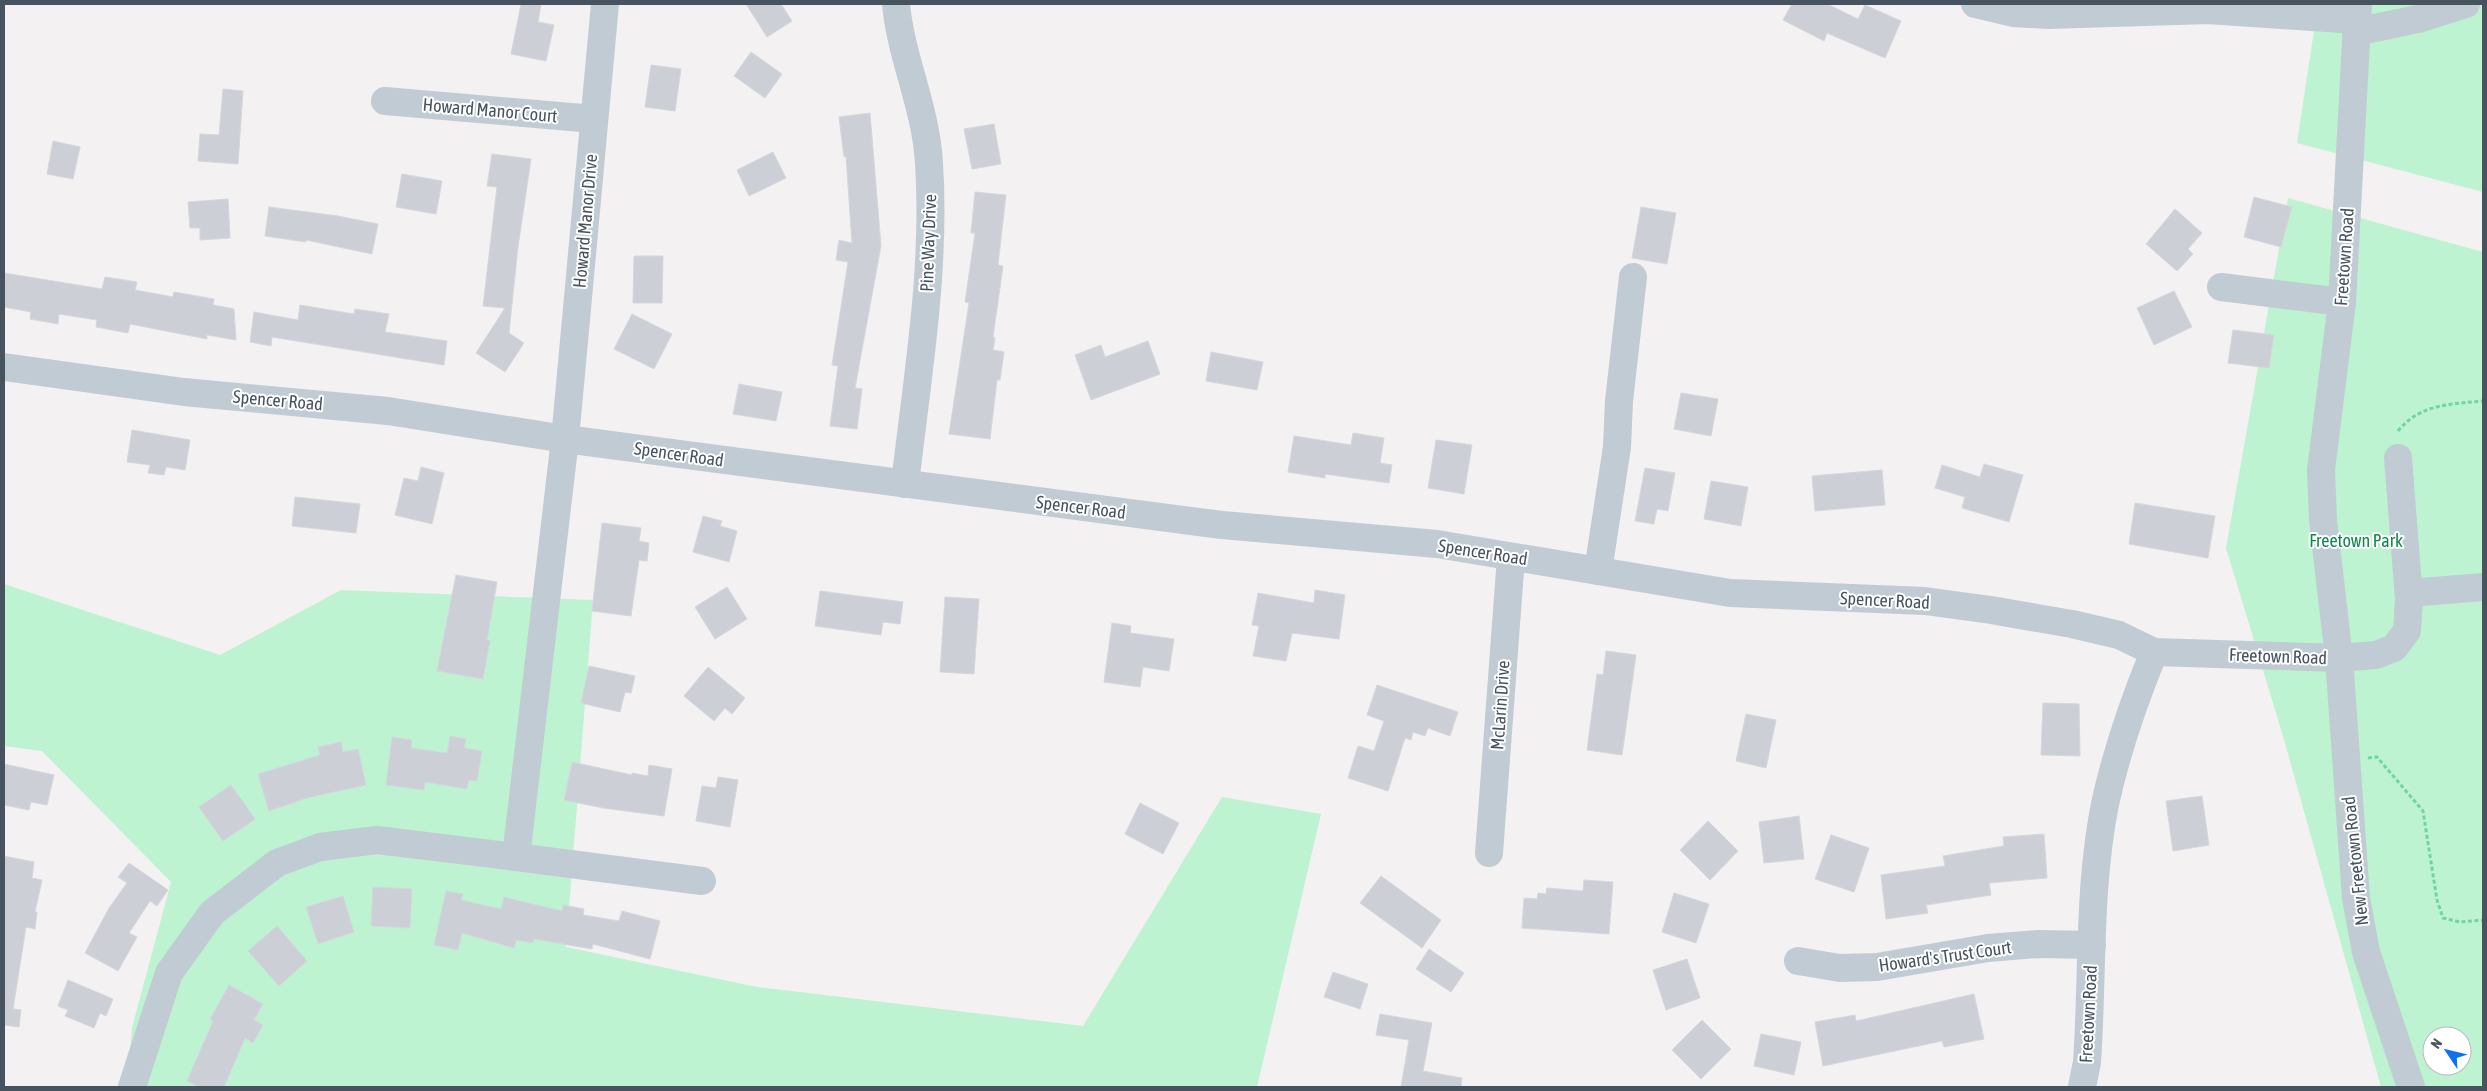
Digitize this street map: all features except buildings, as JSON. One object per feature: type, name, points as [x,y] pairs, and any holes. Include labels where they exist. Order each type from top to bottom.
[{"type":"street","name":"Howard Manor Drive","points":[[516,857],[565,439],[605,4]]},
{"type":"street","name":"Pine Way Drive","points":[[896,4],[899,27],[924,122],[929,162],[930,207],[930,261],[905,484]]},
{"type":"street","points":[[1975,4],[2013,13],[2048,15],[2208,7],[2357,19],[2422,18],[2466,4]]},
{"type":"street","name":"Freetown Road","points":[[2082,1087],[2087,1062],[2096,868],[2106,804],[2137,693],[2154,652],[2339,658],[2323,520],[2321,470],[2342,302],[2357,19]]},
{"type":"street","name":"Howard Manor Court","points":[[386,101],[594,119]]},
{"type":"street","points":[[1598,571],[1617,447],[1619,400],[1633,277]]},
{"type":"street","points":[[2221,288],[2342,302]]},
{"type":"street","name":"Spencer Road","points":[[4,367],[184,392],[388,411],[565,439],[1259,530],[1437,544],[1730,593],[1925,601],[2072,624],[2119,636],[2154,652]]},
{"type":"street","points":[[2339,658],[2376,655],[2394,648],[2407,632],[2409,593],[2398,458]]},
{"type":"street","name":"McLarin Drive","points":[[1489,853],[1511,557]]},
{"type":"street","points":[[2409,593],[2483,587]]},
{"type":"street","name":"New Freetown Road","points":[[2339,658],[2356,898],[2366,952],[2412,1087]]},
{"type":"street","points":[[132,1087],[169,973],[212,913],[277,863],[320,847],[377,840],[702,881]]},
{"type":"street","name":"Howard's Trust Court","points":[[1798,961],[1840,968],[1877,968],[1988,948],[2038,944],[2092,945]]},
{"type":"path","points":[[2398,431],[2406,420],[2425,409],[2483,401]]},
{"type":"path","points":[[2346,760],[2377,757],[2423,811],[2437,900],[2442,918],[2460,922],[2483,920]]},
{"type":"green space","points":[[2318,4],[2483,4],[2483,192],[2297,143]]},
{"type":"green space","name":"Freetown Park","points":[[2288,198],[2483,252],[2483,1087],[2381,1087],[2283,736],[2226,548]]},
{"type":"green space","points":[[4,584],[220,655],[341,590],[593,600],[566,947],[757,987],[1083,1026],[1222,797],[1321,814],[1257,1087],[127,1087],[132,1028],[171,882],[42,751],[4,746]]}]
